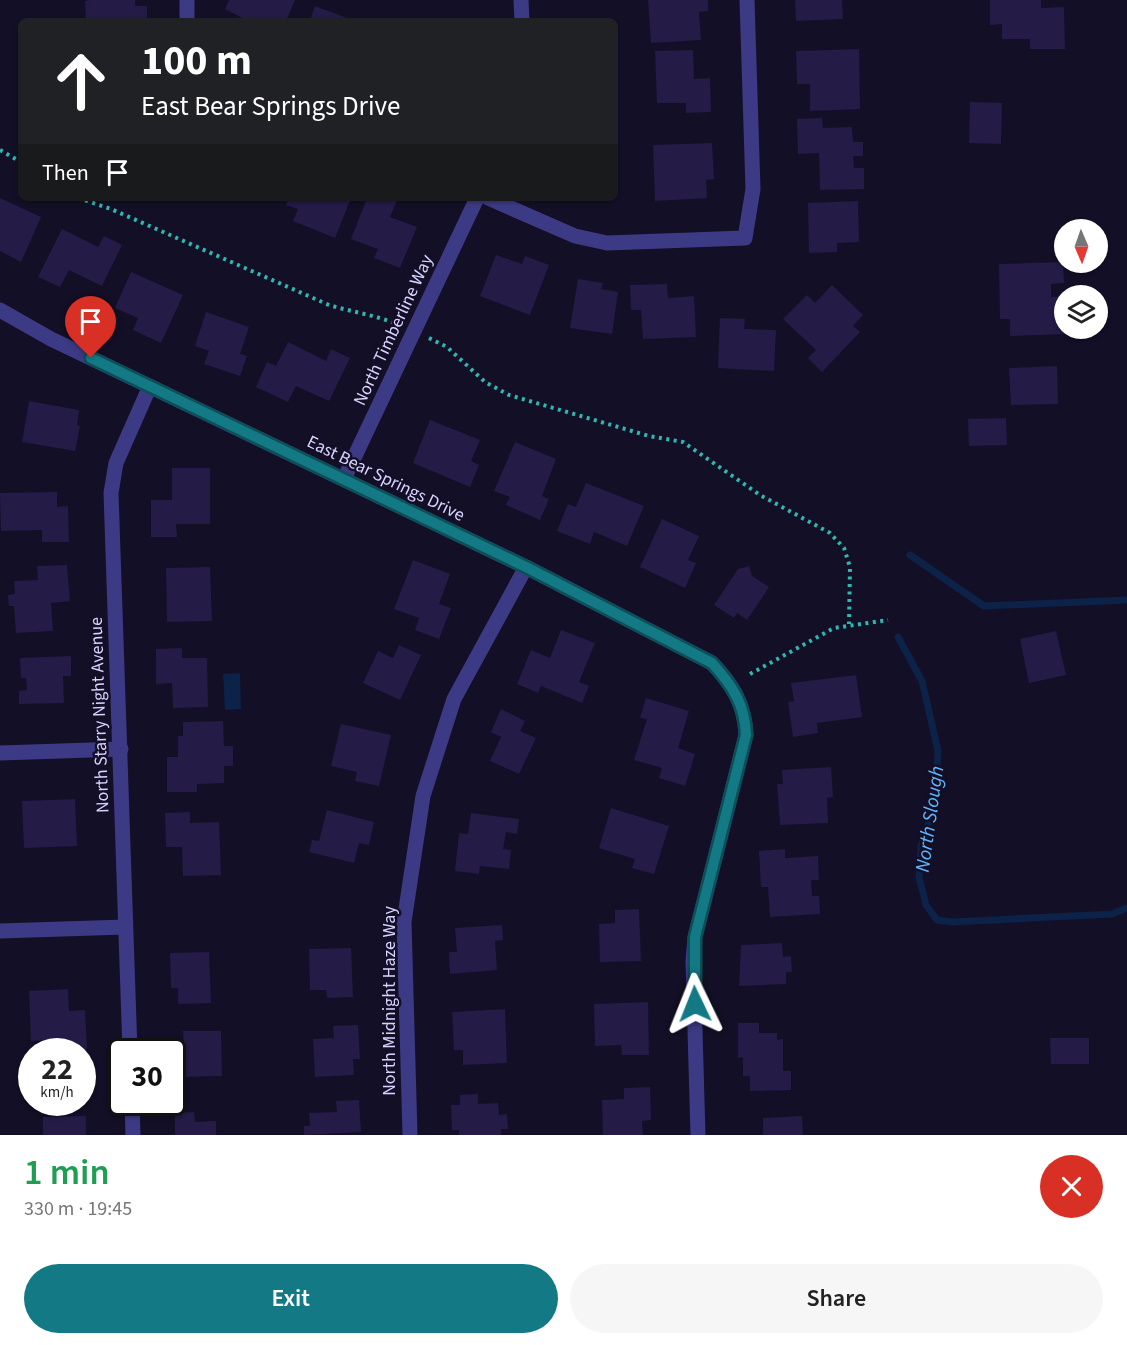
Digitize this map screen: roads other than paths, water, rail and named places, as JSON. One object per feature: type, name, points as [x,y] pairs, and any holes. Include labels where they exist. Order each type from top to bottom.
[{"type":"street","points":[[186,0],[187,18]]},
{"type":"street","points":[[521,0],[522,18]]},
{"type":"street","points":[[495,201],[575,236],[608,243],[745,238],[753,189],[747,0]]},
{"type":"street","name":"North Timberline Way","points":[[344,479],[476,201]]},
{"type":"street","name":"East Bear Springs Drive","points":[[0,310],[51,339],[526,567],[712,663],[732,685],[746,719],[746,735],[695,937],[693,961],[698,1135]]},
{"type":"street","name":"North Starry Night Avenue","points":[[129,1038],[111,493],[116,463],[150,386]]},
{"type":"street","name":"North Midnight Haze Way","points":[[410,1135],[404,922],[423,796],[454,699],[526,567]]},
{"type":"street","points":[[0,753],[120,748]]},
{"type":"street","points":[[0,932],[125,927]]},
{"type":"street","points":[[132,1116],[133,1135]]},
{"type":"water","points":[[240,673],[241,709],[225,710],[223,674]]},
{"type":"waterway","name":"North Slough","points":[[910,555],[984,606],[1127,600]]},
{"type":"waterway","name":"North Slough","points":[[898,637],[922,681],[938,751],[935,804],[921,846],[919,877],[926,905],[937,920],[952,922],[1112,914],[1127,908]]}]
